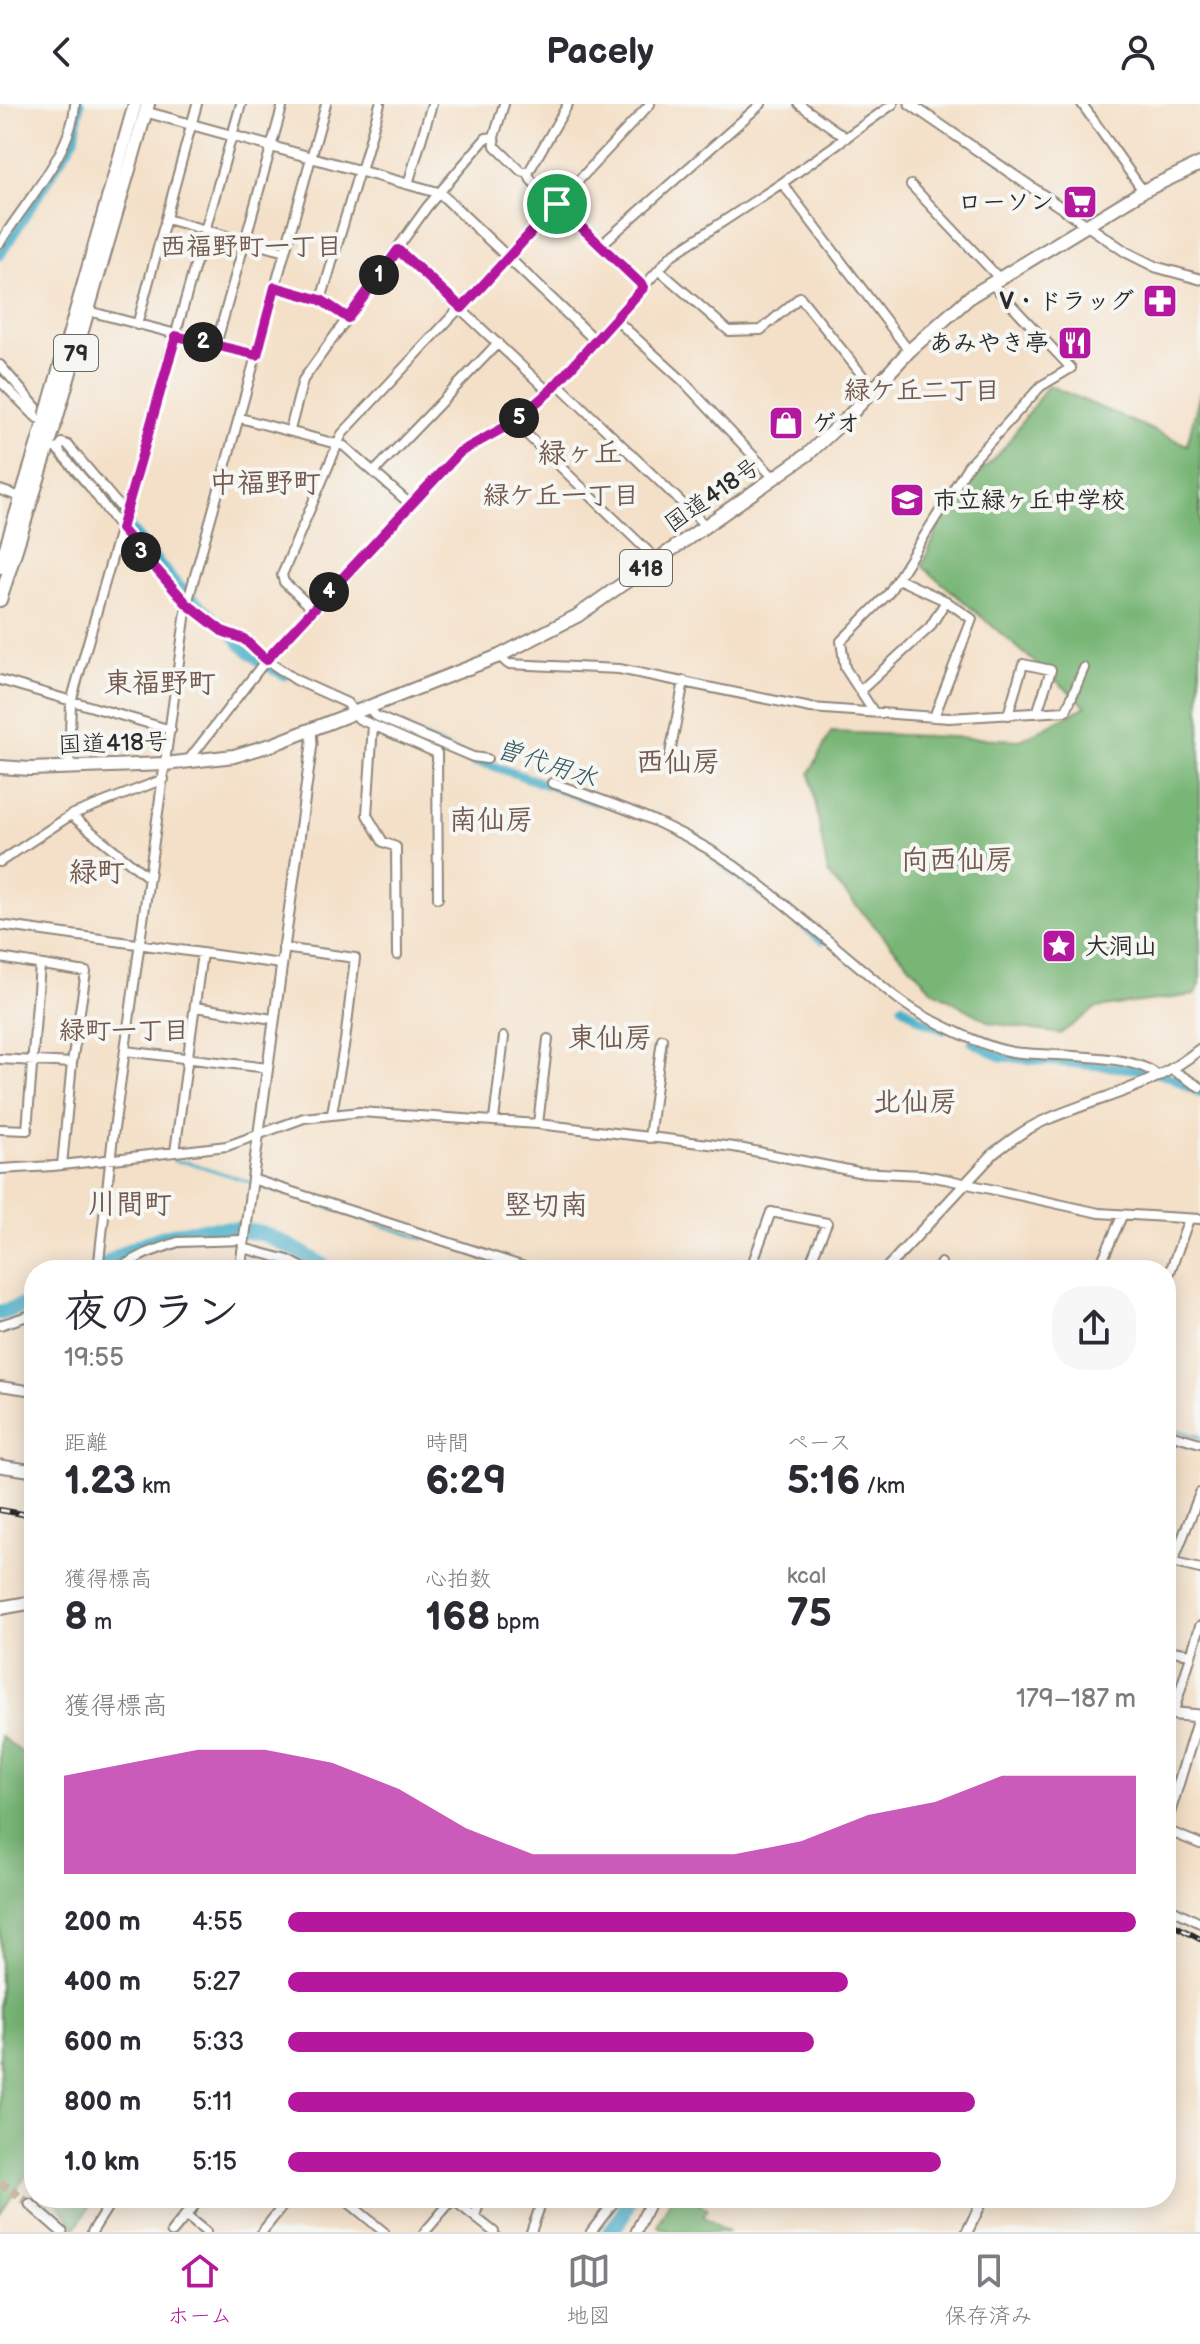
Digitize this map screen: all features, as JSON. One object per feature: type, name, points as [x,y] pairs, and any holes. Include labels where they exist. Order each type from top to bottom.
[{"type":"main road","name":"79","points":[[0,600],[53,447],[143,107]]},
{"type":"main road","name":"79","points":[[0,567],[21,497],[39,419],[143,107]]},
{"type":"main road","name":"国道418号","points":[[0,767],[165,764],[234,756],[274,744],[367,705],[499,656],[577,616],[808,454],[909,351],[971,296],[1143,191],[1200,164]]},
{"type":"main road","points":[[0,1466],[24,1470]]},
{"type":"main road","points":[[0,1608],[24,1604]]},
{"type":"main road","points":[[1176,1714],[1199,1716]]},
{"type":"street","points":[[0,243],[48,172],[69,134],[75,104]]},
{"type":"street","points":[[137,325],[197,104]]},
{"type":"street","points":[[69,767],[71,702],[241,104]]},
{"type":"street","points":[[216,345],[283,104]]},
{"type":"street","points":[[99,1260],[139,944],[187,604],[326,104]]},
{"type":"street","points":[[321,300],[380,104]]},
{"type":"street","points":[[408,184],[432,104]]},
{"type":"street","points":[[504,104],[494,137],[495,146],[521,171],[528,173]]},
{"type":"street","points":[[528,173],[568,104]]},
{"type":"street","points":[[313,609],[284,582],[282,575],[342,434],[650,104]]},
{"type":"street","points":[[601,245],[761,104]]},
{"type":"street","points":[[799,104],[846,138]]},
{"type":"street","points":[[187,762],[266,660],[460,452],[514,422],[549,392],[672,255],[782,183],[893,104]]},
{"type":"street","points":[[910,104],[1126,252],[1146,262],[1200,279]]},
{"type":"street","points":[[1082,104],[1143,191]]},
{"type":"street","points":[[143,107],[192,125],[440,193],[595,340]]},
{"type":"street","points":[[290,430],[303,380],[440,193],[486,138],[494,137]]},
{"type":"street","points":[[528,173],[531,180],[644,287]]},
{"type":"street","points":[[782,183],[909,351]]},
{"type":"street","points":[[873,711],[845,668],[841,641],[888,594],[968,466],[1041,386],[1071,368],[911,185]]},
{"type":"street","points":[[166,219],[285,252]]},
{"type":"street","points":[[398,250],[549,392]]},
{"type":"street","points":[[659,270],[729,331],[761,330],[800,297],[874,390]]},
{"type":"street","points":[[275,287],[321,300],[348,318]]},
{"type":"street","points":[[88,311],[257,355]]},
{"type":"street","points":[[615,319],[682,380],[774,478]]},
{"type":"street","points":[[374,472],[498,343]]},
{"type":"street","points":[[0,365],[36,407],[39,419]]},
{"type":"street","points":[[0,381],[39,419]]},
{"type":"street","points":[[557,383],[707,527]]},
{"type":"street","points":[[240,418],[344,446],[410,504]]},
{"type":"street","points":[[514,422],[657,560]]},
{"type":"street","points":[[126,514],[68,445],[62,443],[53,447],[187,604],[222,631],[244,639],[266,660],[296,680],[347,703],[359,719],[437,753],[438,898]]},
{"type":"street","points":[[0,490],[21,497]]},
{"type":"street","points":[[898,579],[946,601],[972,619],[934,717]]},
{"type":"street","points":[[860,691],[930,627],[946,601]]},
{"type":"street","points":[[499,656],[508,664],[619,669],[751,694],[796,706],[934,717],[1066,711],[1084,668]]},
{"type":"street","points":[[1008,715],[1023,664],[1051,670],[1037,713]]},
{"type":"street","points":[[0,680],[171,730]]},
{"type":"street","points":[[669,759],[684,681]]},
{"type":"street","points":[[367,705],[376,716],[473,757],[487,759]]},
{"type":"street","points":[[373,725],[367,815],[383,842],[396,847],[397,955]]},
{"type":"street","points":[[241,1260],[312,744],[311,729]]},
{"type":"street","points":[[0,862],[71,815],[164,779]]},
{"type":"street","points":[[552,783],[661,822],[696,841],[758,883],[890,993],[926,1017],[992,1047],[1012,1052],[1110,1059],[1152,1069],[1159,1077]]},
{"type":"street","points":[[71,815],[149,878]]},
{"type":"street","points":[[0,925],[281,964]]},
{"type":"street","points":[[283,948],[355,958],[332,1113]]},
{"type":"street","points":[[175,1152],[202,953]]},
{"type":"street","points":[[0,958],[86,972],[72,1063],[62,1165]]},
{"type":"street","points":[[0,1129],[27,1130],[40,965]]},
{"type":"street","points":[[195,1007],[273,1019]]},
{"type":"street","points":[[494,1120],[504,1037]]},
{"type":"street","points":[[538,1124],[548,1039]]},
{"type":"street","points":[[649,1138],[662,1039]]},
{"type":"street","points":[[894,1260],[994,1153],[1050,1117],[1137,1088],[1172,1070],[1200,1049]]},
{"type":"street","points":[[125,1051],[268,1068]]},
{"type":"street","points":[[0,1059],[72,1063]]},
{"type":"street","points":[[1172,1070],[1200,1087]]},
{"type":"street","points":[[0,1169],[227,1146],[304,1118],[360,1112],[538,1124],[734,1147],[858,1172],[922,1175],[1122,1216],[1200,1219]]},
{"type":"street","points":[[252,1179],[503,1260]]},
{"type":"street","points":[[754,1260],[771,1212],[827,1223],[811,1260]]},
{"type":"street","points":[[1102,1260],[1122,1216]]},
{"type":"street","points":[[1174,1260],[1189,1219]]},
{"type":"street","points":[[137,1260],[178,1242],[243,1244],[288,1260]]},
{"type":"street","points":[[0,1325],[24,1317]]},
{"type":"street","points":[[0,1386],[24,1390]]},
{"type":"street","points":[[1176,1436],[1200,1443]]},
{"type":"street","points":[[1176,1547],[1200,1493]]},
{"type":"street","points":[[1176,1563],[1200,1569]]},
{"type":"street","points":[[1176,1696],[1200,1626]]},
{"type":"street","points":[[1176,1652],[1191,1654]]},
{"type":"street","points":[[1176,1794],[1199,1716]]},
{"type":"street","points":[[1176,1833],[1200,1844]]},
{"type":"street","points":[[1176,1911],[1200,1923]]},
{"type":"street","points":[[35,2208],[62,2232]]},
{"type":"street","points":[[92,2232],[107,2208]]},
{"type":"street","points":[[172,2232],[191,2208]]},
{"type":"street","points":[[262,2232],[281,2208]]},
{"type":"street","points":[[355,2208],[384,2232]]},
{"type":"street","points":[[425,2232],[444,2208]]},
{"type":"street","points":[[465,2208],[494,2232]]},
{"type":"street","points":[[475,2216],[478,2208]]},
{"type":"street","points":[[531,2232],[539,2208]]},
{"type":"street","points":[[591,2232],[609,2208]]},
{"type":"street","points":[[636,2232],[647,2208]]},
{"type":"street","points":[[967,2232],[979,2208]]},
{"type":"street","points":[[185,2215],[206,2232]]},
{"type":"green space","points":[[1048,385],[1187,445],[1200,392],[1200,985],[1194,995],[1096,1008],[1060,1034],[991,1023],[931,989],[828,874],[810,773],[831,732],[1021,740],[1086,706],[922,566],[947,507],[1004,448]]},
{"type":"green space","points":[[0,1736],[24,1754],[24,2179],[0,2213]]},
{"type":"green space","points":[[61,2208],[89,2208],[76,2228]]},
{"type":"green space","points":[[666,2208],[706,2208],[703,2216],[727,2232],[670,2232],[658,2226]]},
{"type":"waterway","name":"曽代用水","points":[[0,256],[75,138],[80,104]]},
{"type":"waterway","name":"曽代用水","points":[[0,372],[26,402]]},
{"type":"waterway","name":"曽代用水","points":[[58,441],[174,580],[225,627],[240,646],[260,663],[285,676]]},
{"type":"waterway","name":"曽代用水","points":[[356,710],[474,762],[596,802]]},
{"type":"waterway","name":"曽代用水","points":[[714,857],[822,940]]},
{"type":"waterway","name":"曽代用水","points":[[902,1006],[921,1020],[944,1030]]},
{"type":"waterway","name":"曽代用水","points":[[972,1042],[1001,1057],[1145,1070],[1173,1078],[1200,1093]]},
{"type":"waterway","name":"曽代用水","points":[[174,1161],[191,1163],[424,1239]]},
{"type":"waterway","points":[[113,1260],[165,1237],[221,1229],[264,1234],[313,1260]]},
{"type":"waterway","points":[[0,1313],[24,1305]]},
{"type":"waterway","name":"曽代用水","points":[[1176,1430],[1200,1437]]},
{"type":"waterway","points":[[610,2232],[625,2208]]},
{"type":"tunnel","points":[[0,2183],[24,2200]]},
{"type":"railway","points":[[0,1510],[24,1514]]},
{"type":"railway","points":[[1176,1926],[1200,1939]]},
{"type":"place","name":"ローソン","points":[[1080,202]]},
{"type":"place","name":"V・ドラッグ","points":[[1160,301]]},
{"type":"place","name":"あみやき亭","points":[[1075,343]]},
{"type":"place","name":"ゲオ","points":[[786,423]]},
{"type":"place","name":"市立緑ヶ丘中学校","points":[[907,500]]},
{"type":"place","name":"大洞山","points":[[1059,946]]},
{"type":"district","name":"西福野町一丁目","points":[[251,246]]},
{"type":"district","name":"緑ケ丘二丁目","points":[[922,390]]},
{"type":"district","name":"緑ヶ丘","points":[[580,452]]},
{"type":"district","name":"中福野町","points":[[265,482]]},
{"type":"district","name":"緑ケ丘一丁目","points":[[561,495]]},
{"type":"district","name":"東福野町","points":[[160,682]]},
{"type":"district","name":"西仙房","points":[[678,761]]},
{"type":"district","name":"南仙房","points":[[491,819]]},
{"type":"district","name":"向西仙房","points":[[957,859]]},
{"type":"district","name":"緑町","points":[[97,871]]},
{"type":"district","name":"緑町一丁目","points":[[124,1030]]},
{"type":"district","name":"東仙房","points":[[610,1037]]},
{"type":"district","name":"北仙房","points":[[915,1101]]},
{"type":"district","name":"川間町","points":[[130,1203]]},
{"type":"district","name":"竪切南","points":[[546,1204]]},
{"type":"route","points":[[557,204],[644,287],[549,392],[514,422],[460,452],[266,660],[244,639],[222,631],[187,604],[121,529],[176,336],[257,355],[275,287],[321,300],[348,318],[398,250],[462,308],[557,204]]}]
